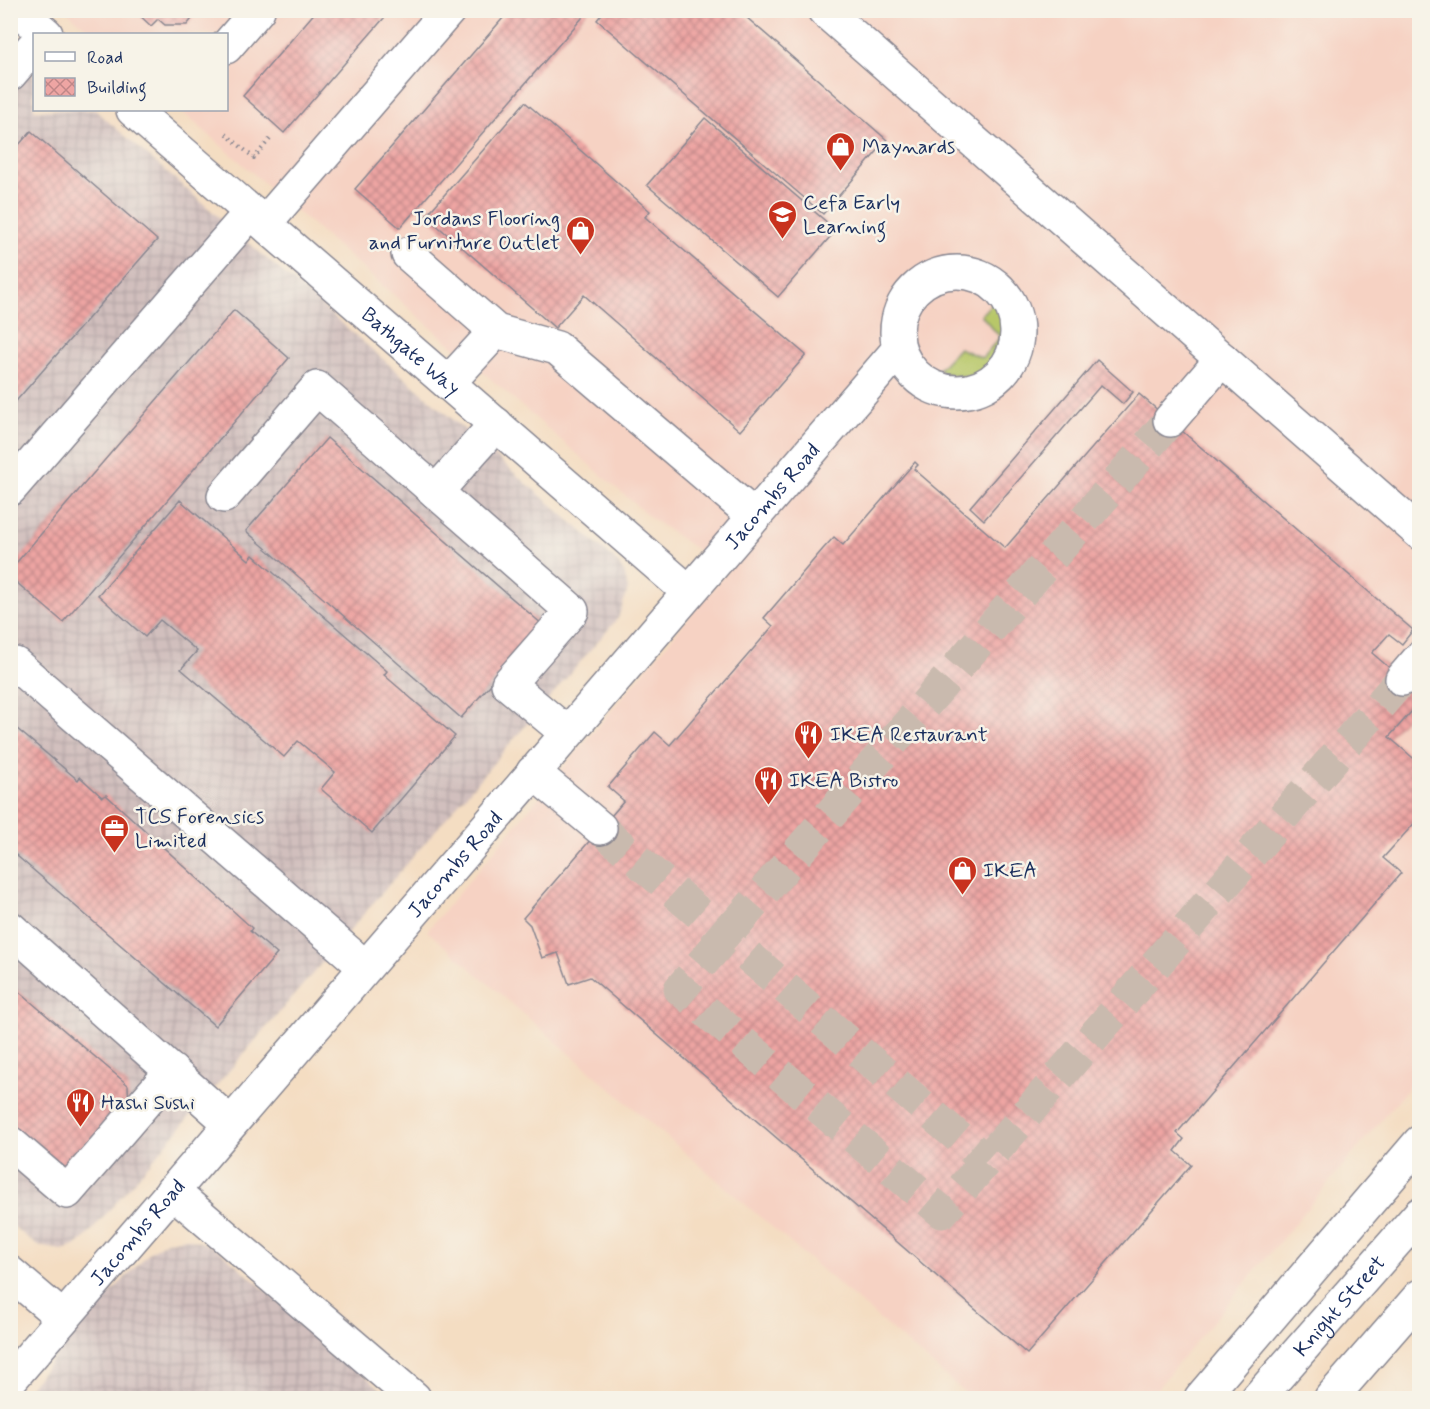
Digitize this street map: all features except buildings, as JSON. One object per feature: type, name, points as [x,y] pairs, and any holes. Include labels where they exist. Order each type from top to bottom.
[{"type":"main road","points":[[18,10],[44,33]]},
{"type":"main road","points":[[228,45],[258,10]]},
{"type":"main road","points":[[10,489],[448,10]]},
{"type":"main road","points":[[824,10],[1419,532]]},
{"type":"main road","points":[[10,74],[33,47]]},
{"type":"main road","name":"Bathgate Way","points":[[153,116],[258,218],[688,592]]},
{"type":"main road","points":[[408,254],[495,331],[557,348],[754,516]]},
{"type":"main road","points":[[448,383],[495,331]]},
{"type":"main road","name":"Jacombs Road","points":[[10,1380],[364,966],[899,349]]},
{"type":"main road","points":[[1170,420],[1222,359]]},
{"type":"main road","points":[[224,496],[317,388],[572,611],[508,684],[567,733]]},
{"type":"main road","points":[[436,492],[496,424]]},
{"type":"main road","points":[[10,670],[15,664],[364,966]]},
{"type":"main road","points":[[533,772],[600,828]]},
{"type":"main road","points":[[10,928],[230,1123]]},
{"type":"main road","points":[[10,1143],[67,1192],[172,1071]]},
{"type":"main road","points":[[1201,1398],[1419,1143]]},
{"type":"main road","points":[[172,1191],[414,1398]]},
{"type":"main road","name":"Knight Street","points":[[1258,1398],[1419,1214]]},
{"type":"main road","points":[[10,1273],[63,1318]]},
{"type":"main road","points":[[1331,1398],[1419,1296]]},
{"type":"main road","points":[[1341,1398],[1419,1323]]},
{"type":"path","points":[[225,134],[254,158],[271,138]]},
{"type":"shaded area","points":[[66,11],[1419,11],[1419,1075],[1149,1398],[971,1398],[427,931],[728,571],[651,518],[181,111],[228,111],[228,33],[93,33]]},
{"type":"shaded area","points":[[10,37],[33,56],[33,111],[96,111],[615,560],[624,572],[628,589],[618,618],[88,1235],[75,1246],[62,1250],[38,1246],[10,1224]]},
{"type":"shaded area","points":[[187,1238],[209,1245],[221,1252],[391,1398],[20,1398],[102,1302],[150,1252],[167,1241]]},
{"type":"green space","points":[[992,303],[1003,315],[1008,329],[1007,343],[1002,356],[992,367],[978,374],[961,376],[942,372],[939,369],[959,348],[982,358],[1000,337],[981,315]]},
{"type":"tunnel","points":[[1170,420],[680,989],[942,1212],[1402,679]]},
{"type":"tunnel","points":[[600,828],[986,1161]]},
{"type":"place","name":"Maynards","points":[[841,172]]},
{"type":"place","name":"Cefa Early Learning","points":[[782,240]]},
{"type":"place","name":"Jordans Flooring and Furniture Outlet","points":[[581,256]]},
{"type":"place","name":"IKEA Restaurant","points":[[809,760]]},
{"type":"place","name":"IKEA Bistro","points":[[768,806]]},
{"type":"place","name":"TCS Forensics Limited","points":[[114,854]]},
{"type":"place","name":"IKEA","points":[[962,896]]},
{"type":"place","name":"Hashi Sushi","points":[[80,1128]]}]
